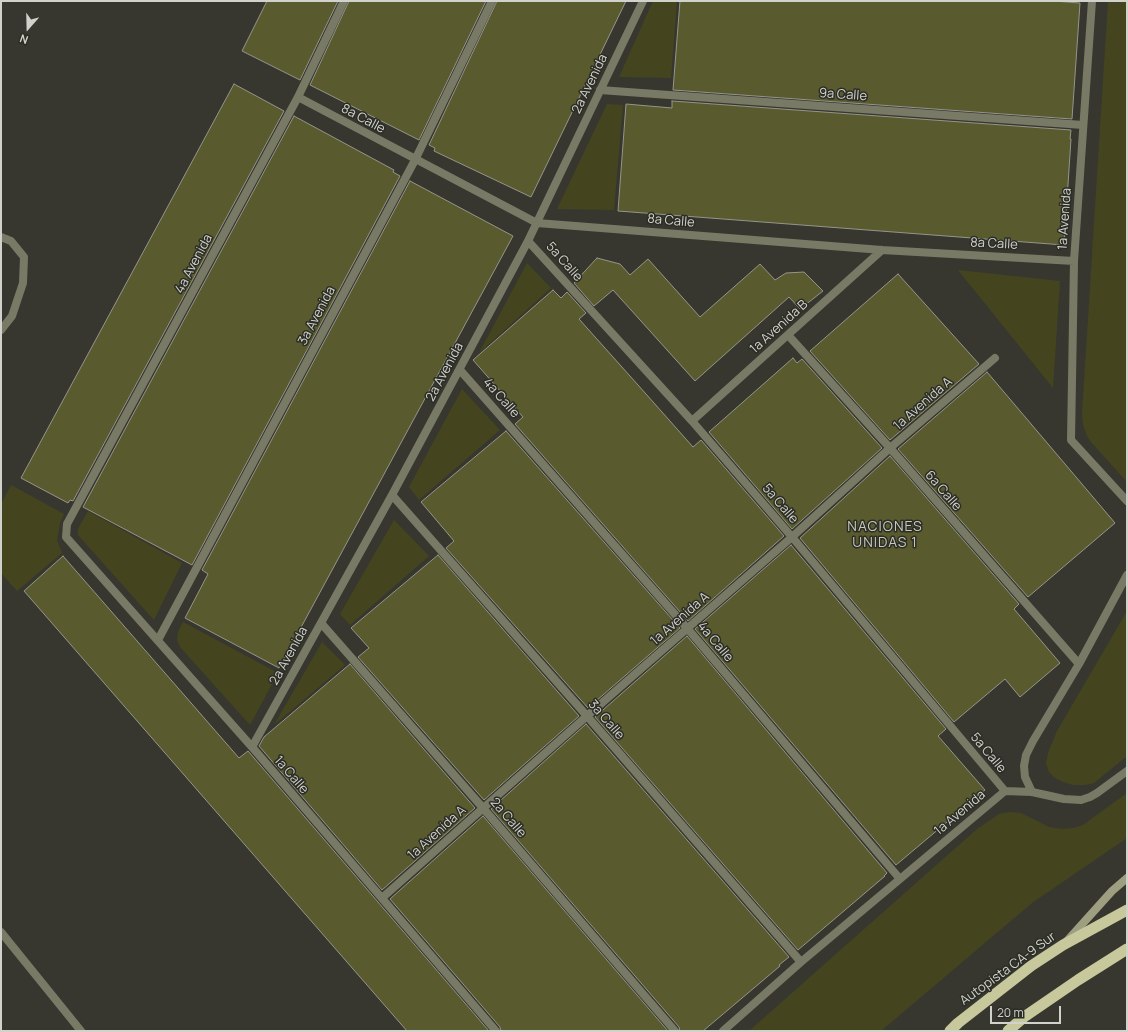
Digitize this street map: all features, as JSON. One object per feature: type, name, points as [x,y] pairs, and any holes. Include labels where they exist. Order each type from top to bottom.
[{"type":"highway","name":"Autopista CA-9 Sur","points":[[950,1031],[958,1023],[1025,971],[1063,945],[1127,910]]},
{"type":"highway","points":[[1008,1031],[1024,1017],[1066,988],[1127,949]]},
{"type":"main road","points":[[1063,945],[1112,891],[1127,878]]},
{"type":"street","name":"4a Avenida","points":[[66,536],[67,524],[298,97],[344,1]]},
{"type":"street","name":"3a Avenida","points":[[158,640],[415,160],[492,1]]},
{"type":"street","name":"2a Avenida","points":[[252,747],[392,495],[528,241],[643,1]]},
{"type":"street","name":"1a Avenida","points":[[1092,1],[1074,261],[1071,440],[1127,501]]},
{"type":"street","name":"9a Calle","points":[[600,90],[1083,125]]},
{"type":"street","name":"8a Calle","points":[[298,97],[537,223],[882,250],[1074,261]]},
{"type":"street","points":[[1,237],[11,241],[24,257],[23,283],[12,316],[1,330]]},
{"type":"street","name":"5a Calle","points":[[528,241],[692,421],[792,537],[1005,791]]},
{"type":"street","name":"1a Avenida B","points":[[692,421],[882,250]]},
{"type":"street","name":"6a Calle","points":[[788,335],[890,448],[1078,664]]},
{"type":"street","name":"1a Avenida A","points":[[382,898],[792,537],[890,448],[995,358]]},
{"type":"street","name":"4a Calle","points":[[460,370],[687,628],[900,878]]},
{"type":"street","name":"3a Calle","points":[[392,495],[801,962]]},
{"type":"street","name":"1a Calle","points":[[66,536],[252,747],[496,1031]]},
{"type":"street","points":[[1032,792],[1025,777],[1024,766],[1026,755],[1127,575]]},
{"type":"street","name":"2a Calle","points":[[321,623],[675,1031]]},
{"type":"street","name":"1a Avenida","points":[[723,1031],[801,962],[1005,791],[1032,792],[1064,799],[1081,800],[1097,793],[1127,771]]},
{"type":"street","points":[[1,932],[81,1031]]},
{"type":"shaded area","points":[[653,1],[677,1],[671,78],[619,77]]},
{"type":"shaded area","points":[[1108,1],[1127,1],[1127,482],[1087,436],[1083,424],[1082,414]]},
{"type":"shaded area","points":[[607,104],[623,105],[614,210],[557,209]]},
{"type":"shaded area","points":[[527,263],[551,288],[479,353]]},
{"type":"shaded area","points":[[958,270],[1060,281],[1053,388]]},
{"type":"shaded area","points":[[462,389],[500,430],[419,500],[409,487]]},
{"type":"shaded area","points":[[11,485],[64,514],[60,523],[57,540],[62,553],[17,591],[1,573],[1,504]]},
{"type":"shaded area","points":[[88,511],[182,563],[154,620],[78,535],[78,529]]},
{"type":"shaded area","points":[[394,520],[429,556],[350,625],[340,614]]},
{"type":"shaded area","points":[[1127,611],[1127,756],[1094,783],[1073,785],[1063,782],[1055,778],[1049,772],[1046,763],[1048,753],[1057,731]]},
{"type":"shaded area","points":[[183,622],[278,673],[250,725],[180,647],[177,640],[178,632]]},
{"type":"shaded area","points":[[322,642],[345,665],[274,725]]},
{"type":"shaded area","points":[[1127,793],[1127,838],[1032,903],[881,1031],[749,1031],[977,829],[999,814],[1010,812],[1021,813],[1049,827],[1062,829],[1073,828],[1083,825]]},
{"type":"building","points":[[267,1],[338,1],[300,80],[242,51]]},
{"type":"building","points":[[349,1],[486,1],[419,140],[310,85]]},
{"type":"building","points":[[497,1],[626,1],[531,197],[434,151],[435,148],[429,145]]},
{"type":"building","points":[[680,1],[1053,1],[1080,3],[1072,119],[673,90]]},
{"type":"building","points":[[234,84],[284,111],[73,501],[70,500],[68,503],[21,478]]},
{"type":"building","points":[[672,101],[1071,130],[1064,245],[618,211],[626,104],[672,108]]},
{"type":"building","points":[[294,116],[394,170],[393,172],[400,176],[192,565],[83,507]]},
{"type":"building","points":[[410,181],[513,236],[279,668],[185,618],[208,574],[202,570]]},
{"type":"building","points":[[597,258],[620,264],[630,275],[648,259],[700,317],[760,264],[775,280],[786,273],[804,272],[823,291],[800,309],[789,297],[695,381],[613,290],[594,306],[574,283]]},
{"type":"building","points":[[898,274],[979,364],[890,440],[810,351]]},
{"type":"building","points":[[553,290],[561,298],[567,292],[586,313],[579,319],[693,447],[701,440],[784,536],[688,621],[515,424],[523,417],[473,360]]},
{"type":"building","points":[[793,358],[797,363],[802,359],[882,448],[792,529],[709,432]]},
{"type":"building","points":[[987,372],[1115,523],[1028,597],[898,449]]},
{"type":"building","points":[[506,431],[680,628],[588,708],[446,548],[454,541],[421,502]]},
{"type":"building","points":[[890,456],[1019,604],[1014,609],[1060,663],[1020,697],[1005,679],[954,722],[800,538]]},
{"type":"building","points":[[791,545],[946,729],[938,736],[985,790],[896,865],[695,629]]},
{"type":"building","points":[[438,555],[579,716],[484,800],[358,657],[369,648],[351,628]]},
{"type":"building","points":[[63,556],[239,758],[248,751],[489,1031],[407,1031],[24,591]]},
{"type":"building","points":[[687,636],[887,873],[798,950],[595,717]]},
{"type":"building","points":[[350,664],[475,808],[382,890],[259,746],[264,737]]},
{"type":"building","points":[[586,724],[789,957],[703,1031],[680,1031],[679,1027],[491,809]]},
{"type":"building","points":[[483,816],[668,1031],[501,1031],[500,1027],[390,899]]},
{"type":"district","name":"NACIONES UNIDAS 1","points":[[885,536]]}]
